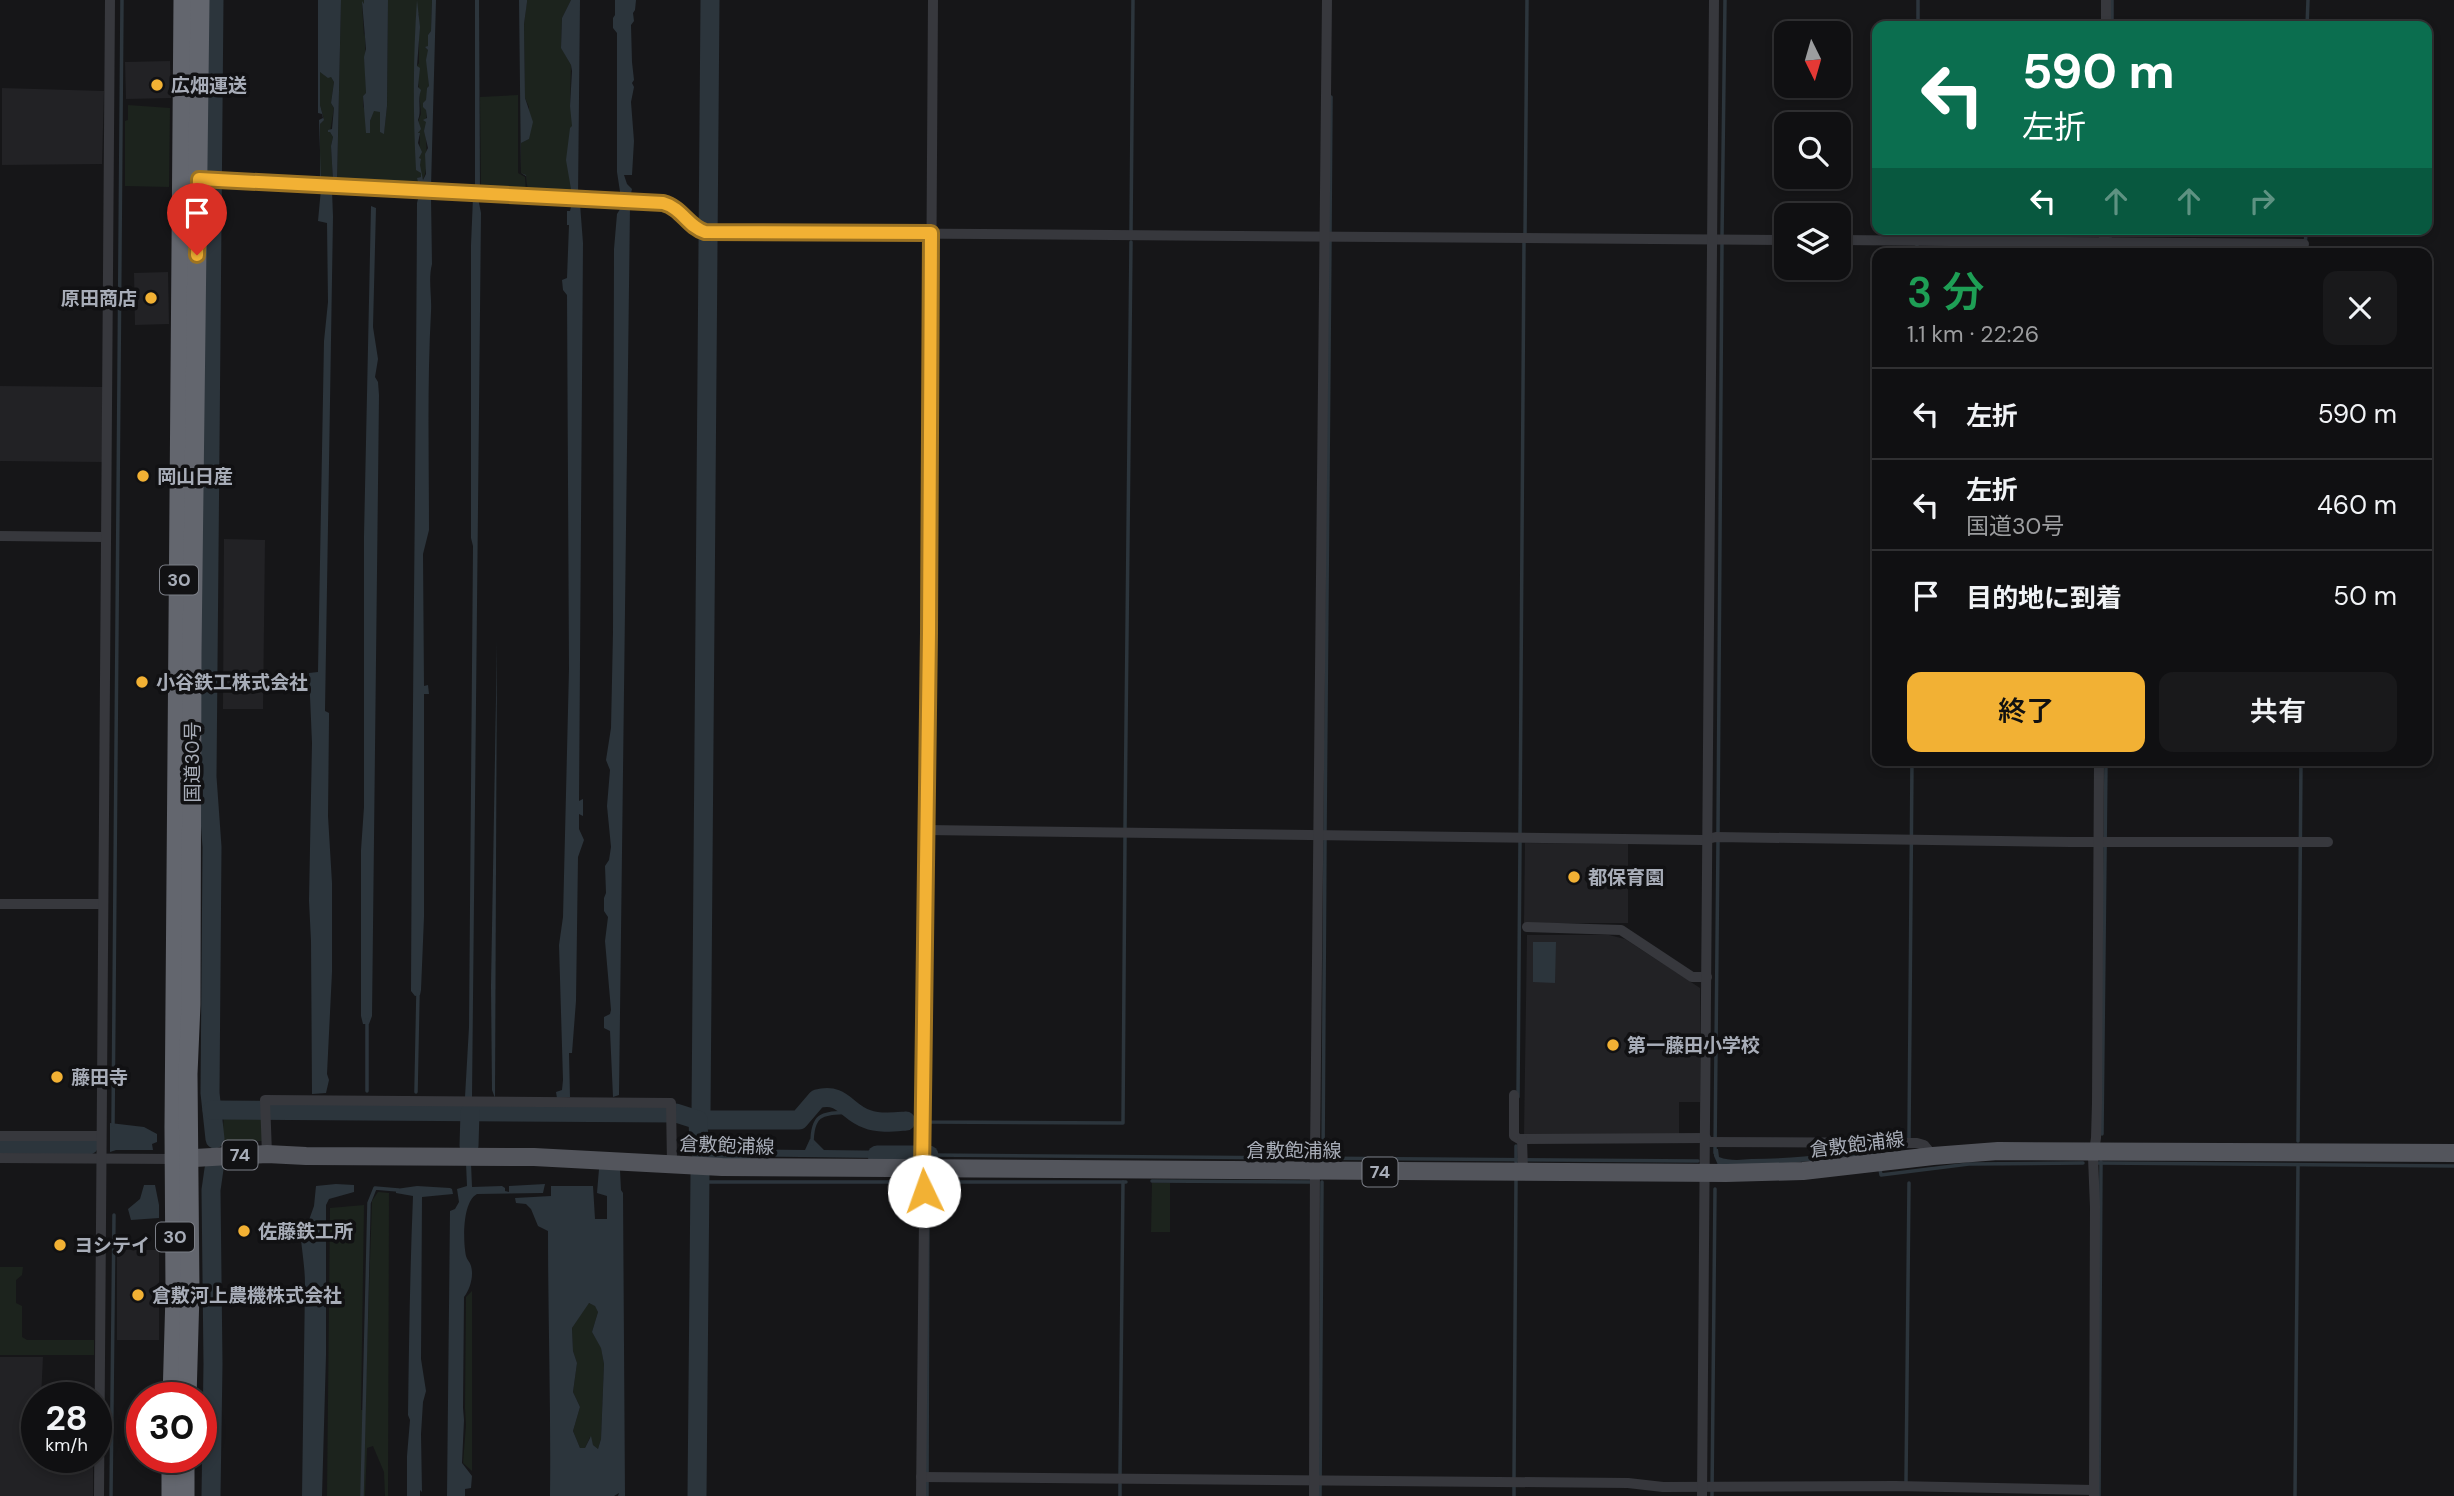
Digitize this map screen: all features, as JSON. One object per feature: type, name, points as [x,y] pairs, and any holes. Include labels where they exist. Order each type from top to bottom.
[{"type":"highway","name":"国道30号","points":[[183,0],[195,179]]},
{"type":"highway","name":"国道30号","points":[[172,1382],[182,1158],[192,653],[195,179],[200,0]]},
{"type":"highway","name":"国道30号","points":[[182,1158],[187,1382]]},
{"type":"highway","points":[[171,1473],[171,1496]]},
{"type":"highway","points":[[185,1473],[185,1496]]},
{"type":"main road","name":"倉敷飽浦線","points":[[182,1158],[267,1154],[534,1157],[722,1167],[922,1169],[1316,1162],[1523,1163],[1706,1173],[1803,1171],[1998,1150],[2454,1153]]},
{"type":"street","points":[[99,1496],[110,0]]},
{"type":"street","points":[[921,1496],[926,1477],[922,1169],[934,233],[933,0]]},
{"type":"street","points":[[1314,1496],[1318,1481],[1316,1162],[1327,0]]},
{"type":"street","points":[[1707,1489],[1706,1173],[1711,1141],[1707,977],[1714,0]]},
{"type":"street","points":[[2106,0],[2106,21]]},
{"type":"street","points":[[195,179],[663,203],[673,206],[693,226],[709,232],[1774,240]]},
{"type":"street","points":[[1851,240],[2107,245],[2304,244]]},
{"type":"street","points":[[0,536],[105,537]]},
{"type":"street","points":[[926,1477],[1628,1483],[1707,1489],[1881,1486],[2094,1493],[2094,1150],[2104,842],[2099,766]]},
{"type":"street","points":[[926,830],[1703,840],[2328,842]]},
{"type":"street","points":[[0,904],[102,904]]},
{"type":"street","points":[[1527,927],[1621,930],[1692,977],[1707,977]]},
{"type":"street","points":[[1514,1095],[1514,1136],[1522,1139],[1917,1143],[1933,1156]]},
{"type":"street","points":[[267,1154],[265,1100],[670,1103],[672,1164]]},
{"type":"street","points":[[0,1136],[100,1136]]},
{"type":"street","points":[[1522,1139],[1523,1163]]},
{"type":"street","points":[[0,1158],[182,1158]]},
{"type":"shaded area","points":[[318,0],[341,0],[337,182],[419,186],[417,178],[421,177],[421,173],[416,170],[414,106],[417,0],[420,27],[417,66],[420,68],[418,87],[421,90],[418,120],[421,129],[418,143],[422,152],[419,158],[423,180],[428,148],[424,131],[426,122],[423,120],[427,118],[423,103],[429,86],[426,60],[428,50],[425,47],[428,46],[428,35],[431,31],[432,0],[436,0],[431,187],[328,182],[333,181],[333,137],[328,130],[332,129],[334,108],[331,103],[334,82],[331,77],[328,78],[320,72],[320,105],[324,120],[320,124],[320,151],[319,120],[323,118],[322,114],[318,113]]},
{"type":"shaded area","points":[[341,0],[364,0],[366,93],[363,96],[363,108],[365,104],[370,131],[374,110],[380,111],[380,132],[384,133],[387,106],[388,0],[432,0],[431,31],[428,35],[428,47],[425,47],[428,50],[429,86],[427,161],[423,180],[422,177],[418,178],[419,186],[337,183]],"holes":[[[419,14],[417,66],[421,114],[418,128],[421,161],[416,170],[416,15]]]},
{"type":"shaded area","points":[[364,0],[388,0],[387,106],[384,134],[380,132],[380,112],[374,111],[370,121],[370,133],[366,133],[363,96],[366,93]]},
{"type":"shaded area","points":[[475,0],[479,0],[480,190],[475,190]]},
{"type":"shaded area","points":[[519,0],[527,0],[524,24],[525,98],[533,122],[529,139],[521,143],[521,173]]},
{"type":"shaded area","points":[[527,0],[571,0],[562,18],[561,47],[571,65],[572,196],[528,193],[526,176],[521,173],[521,143],[529,139],[529,107],[525,98],[524,24]]},
{"type":"shaded area","points":[[571,0],[580,0],[578,196],[528,193],[572,195],[566,160],[572,126],[572,71],[561,48],[562,18]]},
{"type":"shaded area","points":[[615,0],[636,0],[634,21],[631,25],[634,80],[631,102],[634,141],[632,175],[624,175],[632,189],[630,198],[621,198],[617,172],[617,33],[613,28]]},
{"type":"shaded area","points":[[170,61],[171,98],[126,99],[125,62]]},
{"type":"shaded area","points":[[320,72],[331,77],[334,82],[330,132],[333,137],[333,181],[322,182],[320,124],[324,119],[320,105]]},
{"type":"shaded area","points":[[2,88],[104,91],[102,164],[2,165]]},
{"type":"shaded area","points":[[518,95],[518,173],[525,177],[526,193],[481,191],[480,97]]},
{"type":"shaded area","points":[[128,105],[170,108],[169,187],[125,186],[125,121],[128,120]]},
{"type":"shaded area","points":[[321,189],[332,190],[333,217],[325,711],[329,713],[328,816],[332,883],[332,972],[327,1074],[329,1080],[326,1093],[312,1094],[309,901],[312,743],[309,673],[318,672],[324,341],[328,302],[327,223],[318,221]]},
{"type":"shaded area","points":[[419,195],[431,197],[432,264],[429,530],[423,554],[424,686],[428,685],[429,694],[424,694],[424,917],[421,990],[420,995],[415,996],[411,991]]},
{"type":"shaded area","points":[[473,197],[478,198],[481,213],[472,1097],[465,1097],[469,1027]]},
{"type":"shaded area","points":[[572,203],[580,204],[583,243],[579,801],[583,799],[583,816],[579,814],[579,829],[584,840],[578,857],[576,1001],[572,1053],[569,1053],[570,1097],[557,1098],[556,1092],[562,1090],[563,1080],[559,945],[563,917],[569,669],[567,295],[563,290],[562,280],[567,278],[567,211],[570,211]]},
{"type":"shaded area","points":[[371,206],[376,208],[373,327],[378,359],[375,377],[379,395],[372,1016],[369,1024],[363,1024],[361,850],[364,807],[364,536]]},
{"type":"shaded area","points":[[622,206],[630,206],[619,1095],[613,1097],[610,1031],[604,1028],[604,1017],[610,1014],[611,1010],[605,941],[608,917],[604,911],[604,898],[605,866],[611,847],[607,806],[610,770],[606,760],[611,728],[613,632],[614,249],[617,214]]},
{"type":"shaded area","name":"原田商店","points":[[168,272],[169,324],[135,325],[134,273]]},
{"type":"shaded area","points":[[0,386],[103,387],[102,462],[0,461]]},
{"type":"shaded area","points":[[224,539],[265,540],[263,709],[223,709]]},
{"type":"shaded area","points":[[497,641],[495,1098],[492,1090],[491,986]]},
{"type":"shaded area","points":[[1525,843],[1628,844],[1628,923],[1524,923]]},
{"type":"shaded area","name":"第一藤田小学校","points":[[1527,935],[1609,935],[1625,939],[1700,988],[1700,1102],[1679,1102],[1679,1135],[1524,1135]]},
{"type":"shaded area","points":[[1533,942],[1556,942],[1555,983],[1533,982]]},
{"type":"shaded area","points":[[224,1115],[262,1115],[262,1141],[222,1142]]},
{"type":"shaded area","points":[[110,1123],[144,1127],[157,1134],[157,1142],[152,1144],[153,1150],[110,1152]]},
{"type":"shaded area","points":[[810,1139],[824,1150],[902,1151],[904,1157],[718,1156],[721,1149],[805,1150]]},
{"type":"shaded area","points":[[1881,1147],[1883,1155],[1791,1163],[1718,1165],[1714,1156],[1714,1149],[1718,1149],[1719,1157],[1739,1160],[1800,1157]]},
{"type":"shaded area","points":[[466,1163],[471,1163],[472,1187],[502,1186],[509,1192],[509,1186],[545,1184],[543,1193],[477,1194],[472,1198],[466,1213],[464,1242],[472,1274],[464,1297],[462,1463],[472,1476],[471,1488],[465,1489],[465,1496],[447,1496],[450,1211],[455,1209],[459,1202],[457,1189],[467,1186]]},
{"type":"shaded area","points":[[599,1169],[620,1170],[623,1193],[625,1496],[618,1496],[619,1493],[614,1496],[550,1496],[548,1231],[538,1226],[526,1204],[516,1203],[515,1198],[551,1196],[551,1186],[593,1186],[595,1219],[607,1219],[607,1196],[597,1193]],"holes":[[[589,1303],[595,1306],[598,1312],[592,1332],[601,1348],[604,1364],[601,1439],[598,1449],[593,1445],[591,1436],[585,1448],[580,1448],[573,1431],[580,1407],[573,1392],[577,1363],[573,1351],[572,1328]]]},
{"type":"shaded area","points":[[1152,1183],[1170,1183],[1170,1232],[1151,1232]]},
{"type":"shaded area","points":[[144,1185],[155,1185],[159,1218],[131,1220],[128,1209],[140,1199]]},
{"type":"shaded area","points":[[354,1185],[354,1192],[329,1199],[326,1205],[322,1496],[302,1496],[305,1285],[300,1220],[309,1220],[316,1186]]},
{"type":"shaded area","points":[[417,1186],[450,1188],[453,1194],[422,1197],[421,1359],[426,1391],[421,1434],[422,1492],[420,1490],[420,1496],[407,1496],[413,1196],[396,1193],[396,1189]]},
{"type":"shaded area","points":[[378,1192],[389,1193],[388,1496],[385,1496],[384,1472],[373,1446],[367,1448],[365,1496],[327,1496],[330,1208],[364,1205],[361,1410],[365,1410],[372,1201]]},
{"type":"shaded area","name":"倉敷河上農機株式会社","points":[[117,1250],[159,1250],[159,1340],[117,1340]]},
{"type":"shaded area","points":[[0,1267],[23,1267],[22,1275],[16,1280],[16,1303],[22,1306],[22,1337],[27,1340],[94,1340],[94,1355],[0,1355]]},
{"type":"shaded area","points":[[472,1291],[472,1471],[463,1463],[466,1425],[466,1297]]},
{"type":"shaded area","points":[[588,1303],[595,1305],[598,1312],[592,1332],[601,1347],[604,1364],[601,1439],[598,1449],[590,1437],[585,1448],[580,1448],[573,1431],[580,1407],[573,1392],[577,1363],[573,1351],[572,1328]]},
{"type":"shaded area","points":[[0,1357],[43,1357],[42,1382],[21,1382],[21,1473],[93,1473],[93,1496],[0,1496]]},
{"type":"waterway","points":[[113,1125],[122,0]]},
{"type":"waterway","points":[[214,0],[207,777],[212,847],[210,1093],[215,1139]]},
{"type":"waterway","points":[[710,0],[701,1114],[698,1120],[799,1120],[817,1099],[833,1098],[872,1121],[906,1121]]},
{"type":"waterway","points":[[1131,231],[1133,0]]},
{"type":"waterway","points":[[1525,235],[1527,0]]},
{"type":"waterway","points":[[1722,236],[1725,0]]},
{"type":"waterway","points":[[1918,0],[1918,21]]},
{"type":"waterway","points":[[2112,0],[2112,21]]},
{"type":"waterway","points":[[2307,21],[2308,0]]},
{"type":"waterway","points":[[1330,232],[1331,97]]},
{"type":"waterway","points":[[2110,235],[2110,248]]},
{"type":"waterway","points":[[2305,248],[2306,235]]},
{"type":"waterway","points":[[1325,831],[1330,240]]},
{"type":"waterway","points":[[1520,833],[1524,241]]},
{"type":"waterway","points":[[1125,828],[1131,242]]},
{"type":"waterway","points":[[1718,832],[1722,243]]},
{"type":"waterway","points":[[1909,1139],[1912,766]]},
{"type":"waterway","points":[[2102,1134],[2106,766]]},
{"type":"waterway","points":[[2298,1141],[2301,766]]},
{"type":"waterway","points":[[931,838],[929,1122],[1123,1123],[1125,837]]},
{"type":"waterway","points":[[1323,1161],[1325,839]]},
{"type":"waterway","points":[[1715,1153],[1718,841]]},
{"type":"waterway","points":[[1518,1097],[1520,842]]},
{"type":"waterway","points":[[416,1092],[418,992]]},
{"type":"waterway","points":[[367,1020],[367,1091]]},
{"type":"waterway","points":[[614,1108],[615,1113]]},
{"type":"waterway","points":[[212,1110],[676,1113],[698,1120],[701,1153],[742,1154]]},
{"type":"waterway","points":[[469,1146],[470,1112]]},
{"type":"waterway","points":[[812,1144],[814,1125],[818,1119],[828,1114],[853,1112]]},
{"type":"waterway","points":[[927,1122],[928,1158]]},
{"type":"waterway","points":[[0,1144],[89,1145]]},
{"type":"waterway","points":[[1516,1146],[1516,1162]]},
{"type":"waterway","points":[[877,1155],[929,1155]]},
{"type":"waterway","points":[[929,1155],[1698,1161]]},
{"type":"waterway","points":[[2099,1496],[2101,1162]]},
{"type":"waterway","points":[[1880,1169],[1881,1175],[1969,1164],[2083,1163]]},
{"type":"waterway","points":[[2098,1163],[2454,1166]]},
{"type":"waterway","points":[[2295,1496],[2298,1166]]},
{"type":"waterway","points":[[211,1496],[211,1190],[214,1169]]},
{"type":"waterway","points":[[697,1496],[700,1173]]},
{"type":"waterway","points":[[927,1496],[928,1176]]},
{"type":"waterway","points":[[1514,1478],[1516,1180]]},
{"type":"waterway","points":[[1152,1181],[1312,1182]]},
{"type":"waterway","points":[[700,1182],[1126,1182]]},
{"type":"waterway","points":[[1120,1476],[1123,1182]]},
{"type":"waterway","points":[[1320,1496],[1322,1182]]},
{"type":"waterway","points":[[1906,1482],[1909,1183]]},
{"type":"waterway","points":[[362,1496],[369,1203],[375,1188],[398,1190]]},
{"type":"waterway","points":[[1712,1496],[1715,1189]]},
{"type":"waterway","points":[[204,1214],[211,1214]]},
{"type":"waterway","points":[[111,1496],[114,1215]]},
{"type":"waterway","points":[[1120,1484],[1120,1496]]},
{"type":"waterway","points":[[1514,1486],[1514,1496]]},
{"type":"place","name":"広畑運送","points":[[157,85]]},
{"type":"place","name":"原田商店","points":[[151,298]]},
{"type":"place","name":"岡山日産","points":[[143,476]]},
{"type":"place","name":"小谷鉄工株式会社","points":[[142,682]]},
{"type":"place","name":"都保育園","points":[[1574,877]]},
{"type":"place","name":"第一藤田小学校","points":[[1613,1045]]},
{"type":"place","name":"藤田寺","points":[[57,1077]]},
{"type":"place","name":"佐藤鉄工所","points":[[244,1231]]},
{"type":"place","name":"ヨシテイ","points":[[60,1245]]},
{"type":"place","name":"倉敷河上農機株式会社","points":[[138,1295]]},
{"type":"route","points":[[197,255],[199,179],[663,203],[673,206],[693,226],[705,232],[931,233],[922,1176],[924,1191]]}]
